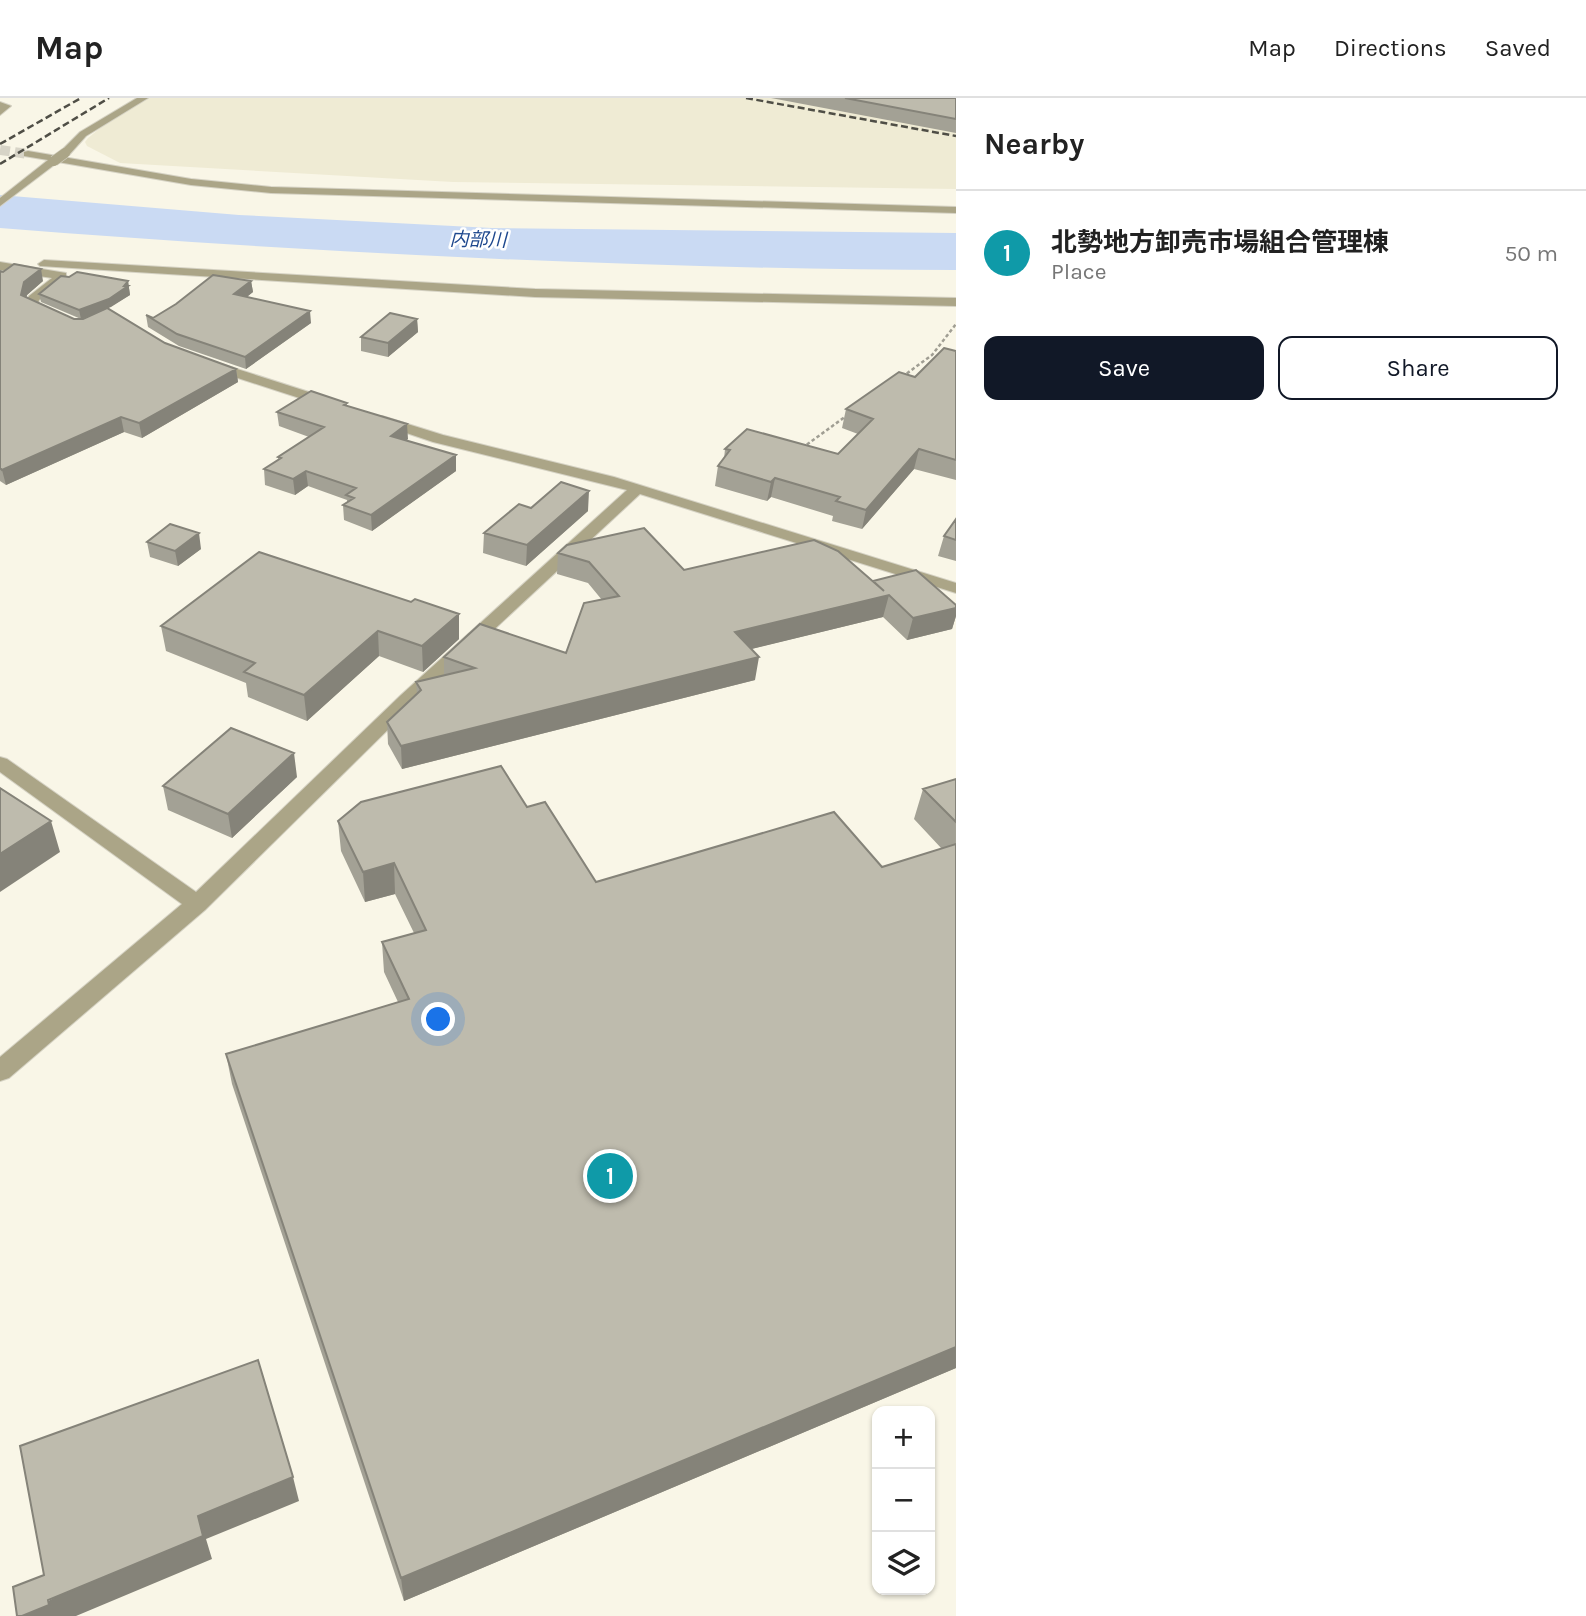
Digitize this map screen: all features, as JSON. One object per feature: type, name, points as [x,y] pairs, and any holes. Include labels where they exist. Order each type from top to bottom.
[{"type":"street","points":[[0,203],[65,153],[83,134],[143,98]]},
{"type":"street","points":[[0,105],[6,106],[0,112]]},
{"type":"street","points":[[28,154],[191,182],[271,190],[956,210]]},
{"type":"street","points":[[0,264],[535,293],[956,302]]},
{"type":"street","points":[[0,264],[62,276],[33,299],[31,306],[61,320]]},
{"type":"street","points":[[195,359],[348,409]]},
{"type":"street","points":[[370,415],[417,434],[530,459],[637,489],[956,588]]},
{"type":"street","points":[[0,1071],[197,904],[408,699],[637,489]]},
{"type":"street","points":[[0,763],[197,904]]},
{"type":"path","points":[[898,379],[932,355],[956,324]]},
{"type":"path","points":[[799,450],[853,412]]},
{"type":"shaded area","points":[[148,98],[956,98],[956,189],[453,182],[120,163],[87,146],[85,142],[88,138],[110,120]]},
{"type":"water","name":"内部川","points":[[0,195],[239,215],[492,228],[956,233],[956,270],[717,267],[478,258],[0,228]]},
{"type":"building","points":[[845,98],[956,98],[956,119]]},
{"type":"building","points":[[14,264],[41,269],[24,282],[21,295],[74,319],[83,319],[107,308],[165,343],[236,369],[139,423],[121,417],[2,470],[0,271],[3,272]]},
{"type":"building","points":[[77,272],[128,281],[124,286],[128,286],[109,299],[79,310],[39,294],[61,276],[69,277]]},
{"type":"building","points":[[213,275],[251,281],[234,294],[310,311],[245,357],[177,334],[146,315],[153,318]]},
{"type":"building","points":[[390,313],[417,319],[388,343],[361,337]]},
{"type":"building","points":[[944,348],[956,351],[956,460],[919,449],[866,510],[836,501],[840,497],[775,478],[771,482],[718,466],[730,450],[725,449],[747,429],[838,454],[873,419],[846,409],[899,372],[915,377]]},
{"type":"building","points":[[311,391],[347,403],[344,405],[407,424],[391,436],[456,455],[371,515],[343,505],[354,498],[346,495],[356,488],[306,471],[293,479],[264,469],[324,427],[277,412]]},
{"type":"building","points":[[561,482],[589,491],[527,545],[484,533],[519,504],[531,508]]},
{"type":"building","points":[[956,519],[956,540],[944,536]]},
{"type":"building","points":[[170,524],[199,533],[175,551],[147,542]]},
{"type":"building","points":[[644,528],[684,570],[814,540],[838,551],[884,591],[873,581],[916,570],[956,605],[956,608],[913,618],[889,595],[735,632],[759,657],[401,746],[387,722],[421,690],[416,682],[475,668],[444,657],[480,624],[566,653],[584,603],[619,596],[589,562],[558,553],[567,545]]},
{"type":"building","points":[[259,552],[411,602],[415,599],[459,614],[422,646],[378,631],[304,695],[244,672],[255,663],[161,626]]},
{"type":"building","points":[[231,728],[294,753],[228,814],[163,786]]},
{"type":"building","points":[[501,766],[527,807],[545,802],[596,882],[834,812],[882,867],[956,844],[956,1347],[401,1578],[226,1054],[409,999],[382,942],[426,930],[394,863],[363,872],[338,821],[361,802]]},
{"type":"building","points":[[956,779],[956,822],[923,789]]},
{"type":"building","points":[[0,788],[51,821],[0,854]]},
{"type":"building","points":[[258,1360],[293,1477],[198,1516],[203,1536],[48,1600],[49,1605],[17,1616],[13,1587],[44,1575],[20,1446]]},
{"type":"tunnel","points":[[0,150],[28,154]]},
{"type":"railway","points":[[0,144],[81,98]]},
{"type":"railway","points":[[0,164],[109,98]]},
{"type":"railway","points":[[746,98],[956,136]]},
{"type":"place","name":"北勢地方卸売市場組合管理棟","points":[[610,1176]]}]
